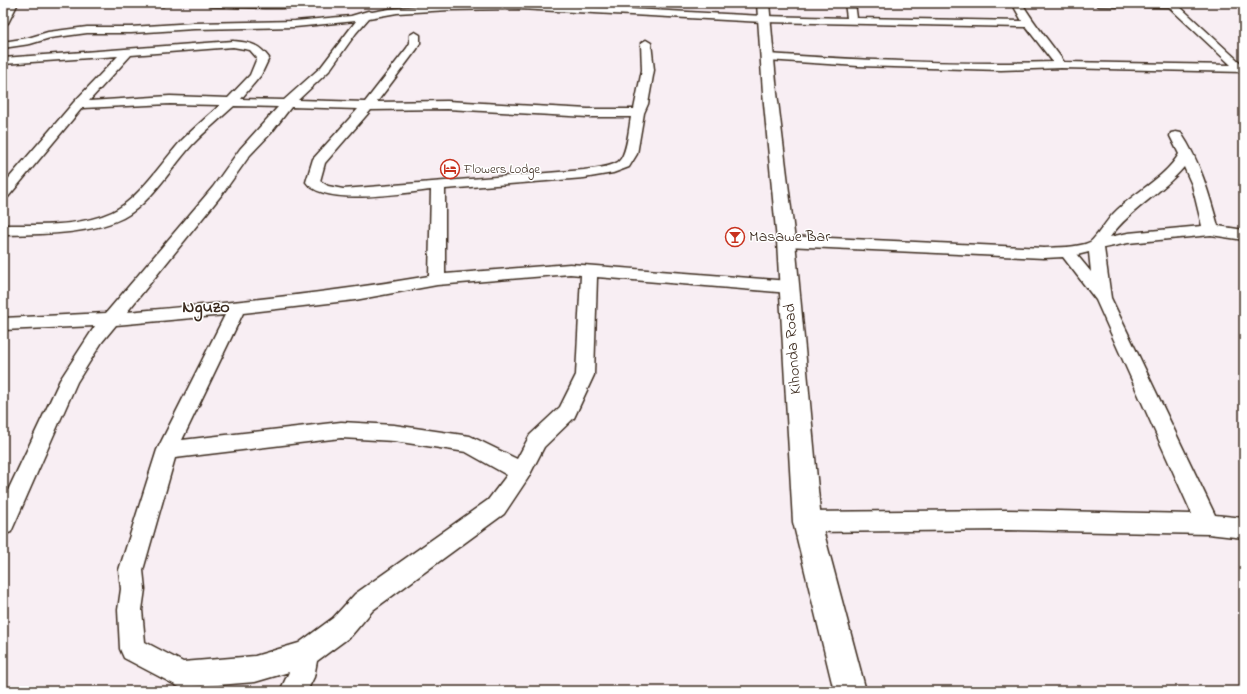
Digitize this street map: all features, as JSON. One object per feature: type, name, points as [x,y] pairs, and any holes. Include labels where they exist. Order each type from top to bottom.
[{"type":"street","points":[[3,23],[13,3]]},
{"type":"street","points":[[157,3],[163,3]]},
{"type":"street","points":[[210,3],[285,5],[311,3]]},
{"type":"street","points":[[194,26],[210,8],[218,3]]},
{"type":"street","points":[[850,3],[852,21]]},
{"type":"street","points":[[1017,3],[1029,24],[1044,41],[1061,65]]},
{"type":"street","points":[[1099,3],[1171,4],[1242,69]]},
{"type":"street","points":[[3,45],[30,41],[48,35],[87,30],[131,30],[194,26],[295,24],[351,19],[373,8],[396,10],[483,6],[560,5],[763,11],[852,21],[1029,24]]},
{"type":"street","points":[[3,524],[69,380],[96,337],[113,319],[218,190],[246,152],[287,104],[325,69],[352,31],[373,8]]},
{"type":"street","name":"Kihonda Road","points":[[763,11],[786,241],[807,522],[850,691]]},
{"type":"street","points":[[415,35],[415,43],[412,49],[368,106],[318,162],[313,182],[323,189],[343,193],[584,174],[608,170],[624,164],[630,154],[638,113],[642,104],[648,70],[646,43]]},
{"type":"street","points":[[3,61],[233,44],[250,46],[258,50],[263,58],[255,76],[230,103],[188,142],[147,189],[119,214],[102,221],[82,225],[3,230]]},
{"type":"street","points":[[3,194],[78,105],[128,52]]},
{"type":"street","points":[[767,57],[858,63],[1242,69]]},
{"type":"street","points":[[78,105],[170,100],[368,106],[447,105],[588,113],[638,113]]},
{"type":"street","points":[[1176,136],[1186,154],[1198,185],[1211,230]]},
{"type":"street","points":[[1103,298],[1096,244],[1126,210],[1166,177],[1182,161],[1186,154]]},
{"type":"street","points":[[437,280],[438,186]]},
{"type":"street","points":[[786,241],[1044,253],[1067,252],[1096,244],[1128,238],[1211,230],[1244,235]]},
{"type":"street","points":[[1067,252],[1103,298],[1208,524]]},
{"type":"street","points":[[3,324],[113,319],[237,308],[355,294],[437,280],[538,271],[589,271],[789,287]]},
{"type":"street","points":[[237,308],[167,450],[131,570],[133,589],[130,610],[133,649],[181,675],[255,669],[306,654],[342,627],[364,602],[496,507],[521,472],[537,441],[567,412],[585,375],[589,271]]},
{"type":"street","points":[[167,450],[341,430],[394,433],[470,444],[521,472]]},
{"type":"street","points":[[807,522],[1006,520],[1208,524],[1244,528]]},
{"type":"street","points":[[293,691],[302,677],[306,654]]},
{"type":"place","name":"Flowers Lodge","points":[[450,169]]},
{"type":"place","name":"Masawe Bar","points":[[735,237]]},
{"type":"district","name":"Nguzo","points":[[206,308]]}]
